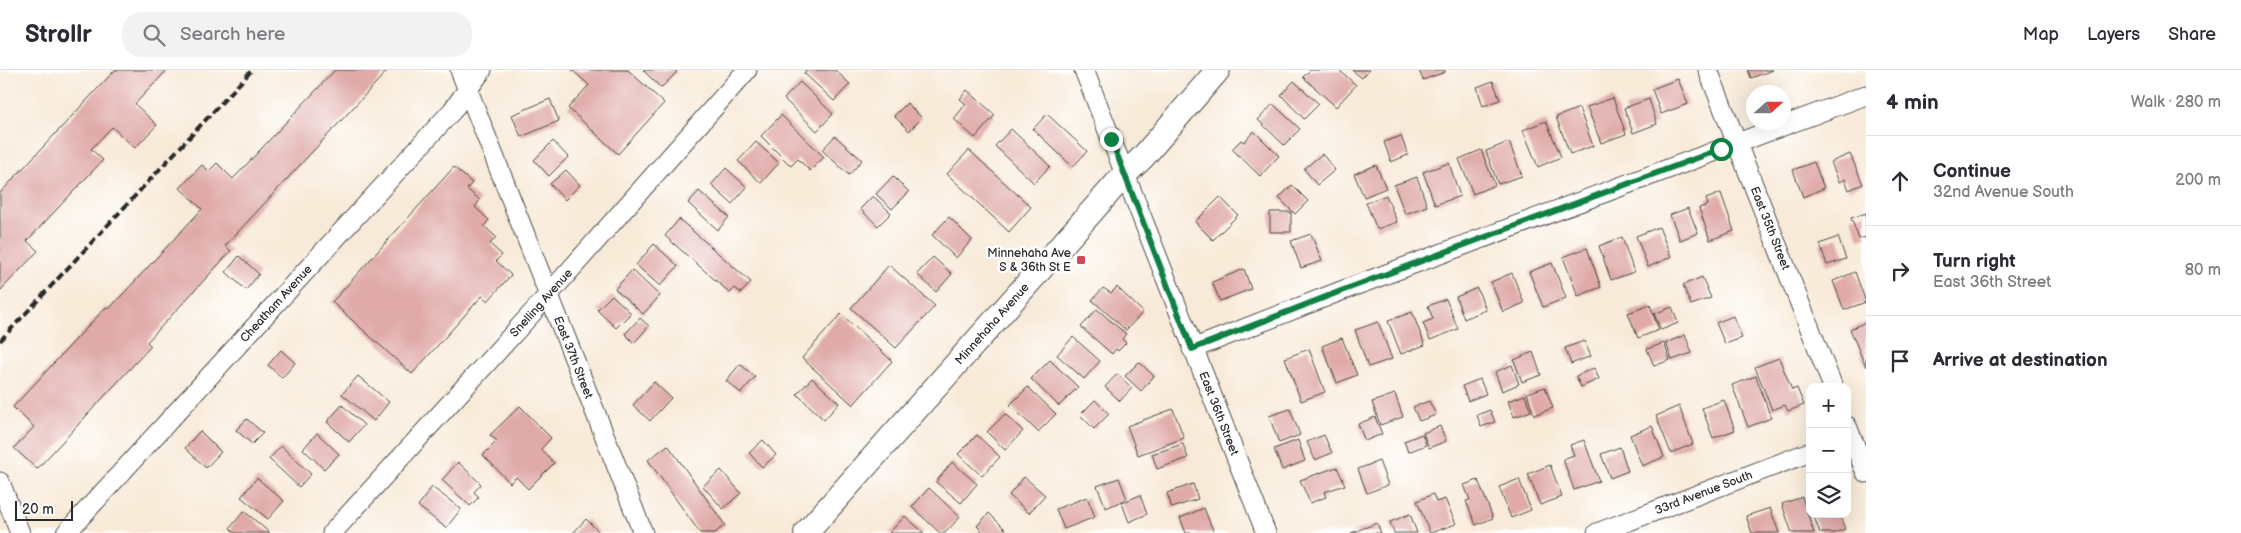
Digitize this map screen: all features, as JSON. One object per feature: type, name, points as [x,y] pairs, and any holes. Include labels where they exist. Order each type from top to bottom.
[{"type":"main road","name":"Minnehaha Avenue","points":[[806,533],[1125,174],[1143,157],[1218,70]]},
{"type":"street","name":"East 37th Street","points":[[460,70],[643,533]]},
{"type":"street","name":"Cheatham Avenue","points":[[66,533],[452,111],[482,70]]},
{"type":"street","name":"Snelling Avenue","points":[[332,533],[548,295],[747,70]]},
{"type":"street","name":"East 36th Street","points":[[1084,70],[1192,349],[1266,533]]},
{"type":"street","name":"East 35th Street","points":[[1708,70],[1830,383]]},
{"type":"street","points":[[1192,349],[1341,291],[1866,95]]},
{"type":"street","points":[[1853,432],[1866,473]]},
{"type":"street","name":"33rd Avenue South","points":[[1597,533],[1806,454]]},
{"type":"street","points":[[0,482],[20,533]]},
{"type":"building","points":[[115,70],[167,70],[135,104],[157,125],[135,148],[112,127],[91,149],[103,160],[27,241],[38,251],[0,291],[0,193]]},
{"type":"building","points":[[335,70],[388,70],[225,246],[231,251],[147,342],[151,346],[37,469],[14,448],[34,427],[13,407],[106,307],[109,309],[202,209],[180,188],[202,165],[209,171],[217,163],[233,179]]},
{"type":"building","points":[[572,70],[628,70],[664,103],[618,154],[568,108],[589,85]]},
{"type":"building","points":[[643,70],[674,70],[677,72],[661,88]]},
{"type":"building","points":[[806,70],[835,70],[850,84],[834,101],[804,73]]},
{"type":"building","points":[[1310,70],[1339,70],[1356,85],[1336,107],[1303,77]]},
{"type":"building","points":[[1352,70],[1369,70],[1362,78]]},
{"type":"building","points":[[1419,70],[1445,70],[1445,72],[1423,80]]},
{"type":"building","points":[[1748,70],[1773,70],[1751,78]]},
{"type":"building","points":[[1678,79],[1688,104],[1661,114],[1652,89]]},
{"type":"building","points":[[1294,81],[1319,104],[1304,119],[1281,95]]},
{"type":"building","points":[[1493,81],[1500,100],[1483,106],[1477,87]]},
{"type":"building","points":[[800,82],[833,114],[817,131],[784,99]]},
{"type":"building","points":[[967,90],[995,115],[975,138],[954,119],[966,104],[960,99]]},
{"type":"building","points":[[1613,98],[1626,134],[1601,143],[1587,107]]},
{"type":"building","points":[[550,99],[559,121],[521,137],[512,115]]},
{"type":"building","points":[[1649,99],[1657,124],[1633,133],[1624,108]]},
{"type":"building","points":[[907,103],[922,118],[909,131],[894,116]]},
{"type":"building","points":[[1273,104],[1300,129],[1284,145],[1258,120]]},
{"type":"building","points":[[1579,108],[1593,146],[1570,154],[1556,117]]},
{"type":"building","points":[[1047,114],[1087,151],[1073,167],[1033,129]]},
{"type":"building","points":[[781,115],[824,157],[810,171],[798,159],[791,166],[761,136]]},
{"type":"building","points":[[1546,121],[1561,157],[1538,167],[1523,130]]},
{"type":"building","points":[[1011,129],[1050,166],[1034,183],[995,146]]},
{"type":"building","points":[[1254,131],[1279,156],[1260,176],[1232,149],[1241,140],[1244,142]]},
{"type":"building","points":[[835,136],[862,160],[849,175],[822,150]]},
{"type":"building","points":[[1401,136],[1408,155],[1391,162],[1384,142]]},
{"type":"building","points":[[553,141],[568,157],[549,176],[534,160]]},
{"type":"building","points":[[756,142],[779,163],[761,183],[738,161]]},
{"type":"building","points":[[1509,142],[1522,176],[1498,184],[1486,151]]},
{"type":"building","points":[[969,150],[1031,207],[1009,232],[947,174]]},
{"type":"building","points":[[1481,150],[1495,185],[1473,194],[1459,159]]},
{"type":"building","points":[[1322,154],[1335,170],[1317,185],[1304,169]]},
{"type":"building","points":[[1850,154],[1863,184],[1849,190],[1845,179],[1839,182],[1831,162]]},
{"type":"building","points":[[1814,162],[1824,188],[1803,197],[1793,170]]},
{"type":"building","points":[[1449,163],[1460,196],[1435,205],[1423,172]]},
{"type":"building","points":[[1376,165],[1386,188],[1364,197],[1354,174]]},
{"type":"building","points":[[454,167],[472,183],[467,189],[480,200],[475,207],[489,220],[484,226],[496,237],[490,244],[502,255],[496,261],[511,275],[488,301],[482,296],[412,374],[332,302]]},
{"type":"building","points":[[726,168],[747,187],[732,204],[711,185]]},
{"type":"building","points":[[566,170],[580,185],[565,200],[550,184]]},
{"type":"building","points":[[893,176],[909,192],[892,209],[876,194]]},
{"type":"building","points":[[1417,177],[1427,206],[1405,214],[1394,185]]},
{"type":"building","points":[[1292,185],[1308,201],[1295,214],[1279,198]]},
{"type":"building","points":[[699,191],[729,217],[718,230],[688,203]]},
{"type":"building","points":[[1721,193],[1734,231],[1710,240],[1699,208],[1708,205],[1706,199]]},
{"type":"building","points":[[1386,195],[1397,222],[1377,229],[1366,203]]},
{"type":"building","points":[[873,196],[891,213],[878,226],[860,209]]},
{"type":"building","points":[[1220,197],[1238,215],[1213,240],[1195,222]]},
{"type":"building","points":[[1688,208],[1698,233],[1680,240],[1670,215]]},
{"type":"building","points":[[1270,212],[1291,212],[1291,232],[1270,232]]},
{"type":"building","points":[[1866,213],[1866,237],[1859,239],[1851,218]]},
{"type":"building","points":[[949,217],[972,240],[956,258],[932,235]]},
{"type":"building","points":[[679,219],[751,282],[741,293],[735,288],[730,293],[665,236]]},
{"type":"building","points":[[1659,227],[1671,257],[1648,267],[1636,236]]},
{"type":"building","points":[[1311,234],[1322,261],[1301,268],[1291,241]]},
{"type":"building","points":[[1622,237],[1634,272],[1611,280],[1599,246]]},
{"type":"building","points":[[1838,237],[1846,259],[1827,265],[1820,244]]},
{"type":"building","points":[[654,244],[678,266],[660,286],[636,265]]},
{"type":"building","points":[[1587,248],[1601,287],[1578,296],[1563,257]]},
{"type":"building","points":[[239,256],[259,274],[246,290],[226,272]]},
{"type":"building","points":[[933,257],[952,274],[936,292],[917,274]]},
{"type":"building","points":[[1552,263],[1566,298],[1543,307],[1529,272]]},
{"type":"building","points":[[889,265],[935,306],[896,348],[851,308]]},
{"type":"building","points":[[1244,269],[1251,289],[1220,301],[1212,282]]},
{"type":"building","points":[[632,270],[660,296],[643,314],[615,289]]},
{"type":"building","points":[[1855,272],[1866,302],[1844,310],[1833,281]]},
{"type":"building","points":[[1512,273],[1524,303],[1503,312],[1491,282]]},
{"type":"building","points":[[1702,277],[1711,298],[1691,305],[1683,285]]},
{"type":"building","points":[[1117,287],[1143,312],[1126,330],[1092,300],[1103,288],[1111,293]]},
{"type":"building","points":[[1477,288],[1486,310],[1464,319],[1456,297]]},
{"type":"building","points":[[612,295],[631,313],[616,328],[597,310]]},
{"type":"building","points":[[1446,299],[1458,329],[1430,340],[1423,323],[1433,319],[1428,306]]},
{"type":"building","points":[[1650,305],[1659,330],[1638,338],[1628,313]]},
{"type":"building","points":[[1672,307],[1678,323],[1661,330],[1654,314]]},
{"type":"building","points":[[1097,309],[1126,334],[1122,339],[1126,343],[1112,354],[1081,327]]},
{"type":"building","points":[[1412,312],[1425,345],[1401,354],[1388,321]]},
{"type":"building","points":[[841,314],[892,361],[853,405],[802,358]]},
{"type":"building","points":[[1733,316],[1742,338],[1725,344],[1716,323]]},
{"type":"building","points":[[640,318],[649,326],[634,343],[625,334]]},
{"type":"building","points":[[1378,322],[1392,359],[1368,367],[1355,330]]},
{"type":"building","points":[[1866,322],[1866,367],[1850,329]]},
{"type":"building","points":[[1685,335],[1692,353],[1672,360],[1666,343]]},
{"type":"building","points":[[1073,337],[1100,361],[1084,379],[1057,355]]},
{"type":"building","points":[[1342,338],[1357,375],[1337,383],[1322,346]]},
{"type":"building","points":[[1584,341],[1591,356],[1571,364],[1565,348]]},
{"type":"building","points":[[1664,343],[1670,360],[1654,366],[1647,349]]},
{"type":"building","points":[[1309,349],[1325,392],[1301,401],[1285,358]]},
{"type":"building","points":[[281,350],[295,363],[282,378],[268,365]]},
{"type":"building","points":[[1533,352],[1541,375],[1522,382],[1514,360]]},
{"type":"building","points":[[1779,358],[1792,390],[1797,388],[1804,405],[1788,411],[1785,405],[1772,410],[1755,367]]},
{"type":"building","points":[[1050,360],[1078,387],[1059,406],[1031,379]]},
{"type":"building","points":[[1139,362],[1154,376],[1141,391],[1125,376]]},
{"type":"building","points":[[740,364],[755,377],[741,393],[726,381]]},
{"type":"building","points":[[1512,365],[1519,384],[1502,391],[1495,372]]},
{"type":"building","points":[[1594,368],[1599,379],[1581,387],[1576,376]]},
{"type":"building","points":[[1117,374],[1132,388],[1120,401],[1105,387]]},
{"type":"building","points":[[358,376],[389,402],[374,421],[342,394]]},
{"type":"building","points":[[1756,376],[1771,418],[1748,427],[1732,385]]},
{"type":"building","points":[[812,378],[839,403],[824,420],[797,394]]},
{"type":"building","points":[[1480,379],[1486,394],[1468,401],[1462,386]]},
{"type":"building","points":[[654,382],[671,398],[650,421],[633,405]]},
{"type":"building","points":[[1028,387],[1056,414],[1038,432],[1010,405]]},
{"type":"building","points":[[1545,387],[1553,408],[1534,415],[1527,393]]},
{"type":"building","points":[[1395,394],[1403,417],[1380,425],[1372,402]]},
{"type":"building","points":[[1525,395],[1531,411],[1514,417],[1508,401]]},
{"type":"building","points":[[1095,400],[1109,414],[1094,429],[1080,415]]},
{"type":"building","points":[[1724,400],[1735,430],[1713,438],[1702,408]]},
{"type":"building","points":[[1429,401],[1436,415],[1419,421],[1413,407]]},
{"type":"building","points":[[342,405],[364,425],[349,442],[327,422]]},
{"type":"building","points":[[520,406],[551,438],[541,449],[554,463],[528,489],[516,477],[510,483],[483,455],[497,441],[490,435]]},
{"type":"building","points":[[1679,406],[1693,444],[1671,453],[1656,416]]},
{"type":"building","points":[[1173,409],[1184,438],[1138,455],[1127,426]]},
{"type":"building","points":[[1290,409],[1300,435],[1279,443],[1269,416]]},
{"type":"building","points":[[1490,410],[1495,422],[1481,427],[1477,415]]},
{"type":"building","points":[[1005,414],[1023,431],[1005,450],[987,432]]},
{"type":"building","points":[[1375,417],[1382,434],[1365,441],[1358,424]]},
{"type":"building","points":[[247,419],[263,433],[252,444],[236,430]]},
{"type":"building","points":[[1440,426],[1446,441],[1429,448],[1423,433]]},
{"type":"building","points":[[1652,426],[1664,457],[1642,466],[1630,435]]},
{"type":"building","points":[[200,431],[221,452],[206,468],[185,448]]},
{"type":"building","points":[[317,433],[339,454],[324,469],[303,449]]},
{"type":"building","points":[[1422,434],[1426,445],[1408,452],[1404,441]]},
{"type":"building","points":[[977,435],[1000,457],[982,476],[958,454]]},
{"type":"building","points":[[1324,435],[1332,453],[1315,460],[1307,442]]},
{"type":"building","points":[[763,440],[776,455],[762,467],[749,453]]},
{"type":"building","points":[[1298,440],[1305,461],[1282,470],[1274,449]]},
{"type":"building","points":[[1584,440],[1599,481],[1574,490],[1563,459],[1574,455],[1570,445]]},
{"type":"building","points":[[1183,444],[1188,458],[1157,469],[1152,454]]},
{"type":"building","points":[[668,445],[725,525],[715,533],[700,533],[648,460]]},
{"type":"building","points":[[281,446],[311,474],[299,487],[269,459]]},
{"type":"building","points":[[1620,447],[1628,471],[1610,478],[1601,454]]},
{"type":"building","points":[[1379,461],[1388,485],[1367,493],[1358,469]]},
{"type":"building","points":[[458,462],[481,484],[474,492],[479,497],[470,506],[442,480]]},
{"type":"building","points":[[952,462],[977,484],[961,503],[936,482]]},
{"type":"building","points":[[1550,465],[1562,497],[1540,505],[1528,474]]},
{"type":"building","points":[[1337,467],[1345,485],[1324,492],[1326,497],[1310,503],[1300,480]]},
{"type":"building","points":[[721,470],[741,493],[723,509],[703,486]]},
{"type":"building","points":[[1024,477],[1045,495],[1029,513],[1009,495]]},
{"type":"building","points":[[257,478],[284,501],[268,519],[241,497]]},
{"type":"building","points":[[1119,478],[1127,499],[1106,508],[1097,486]]},
{"type":"building","points":[[1519,479],[1531,510],[1511,518],[1499,487]]},
{"type":"building","points":[[1478,480],[1493,518],[1476,525],[1466,501],[1470,500],[1464,485]]},
{"type":"building","points":[[1193,484],[1198,499],[1172,508],[1167,493]]},
{"type":"building","points":[[432,487],[461,509],[446,528],[418,506]]},
{"type":"building","points":[[929,488],[960,517],[945,533],[940,533],[912,507]]},
{"type":"building","points":[[1433,494],[1436,502],[1445,499],[1456,524],[1430,533],[1417,501]]},
{"type":"building","points":[[1140,495],[1147,514],[1129,522],[1122,503]]},
{"type":"building","points":[[1087,497],[1095,517],[1064,529],[1056,509]]},
{"type":"building","points":[[1802,497],[1806,509],[1806,518],[1809,518],[1814,533],[1792,533],[1782,504]]},
{"type":"building","points":[[1204,508],[1214,533],[1186,533],[1180,518]]},
{"type":"building","points":[[1770,508],[1779,533],[1752,533],[1746,516]]},
{"type":"building","points":[[244,511],[270,533],[235,533],[230,528]]},
{"type":"building","points":[[989,513],[1007,531],[1004,533],[984,533],[977,526]]},
{"type":"building","points":[[1410,514],[1417,533],[1394,533],[1390,522]]},
{"type":"building","points":[[905,516],[924,533],[889,533]]},
{"type":"building","points":[[1814,518],[1841,518],[1845,529],[1835,533],[1820,533]]},
{"type":"building","points":[[586,519],[600,533],[573,533]]},
{"type":"building","points":[[1377,523],[1381,533],[1351,533]]},
{"type":"railway","points":[[0,341],[252,70]]},
{"type":"place","name":"Minnehaha Ave S & 36th St E","points":[[1081,260]]},
{"type":"route","points":[[1111,139],[1192,349],[1341,291],[1721,149]]}]
